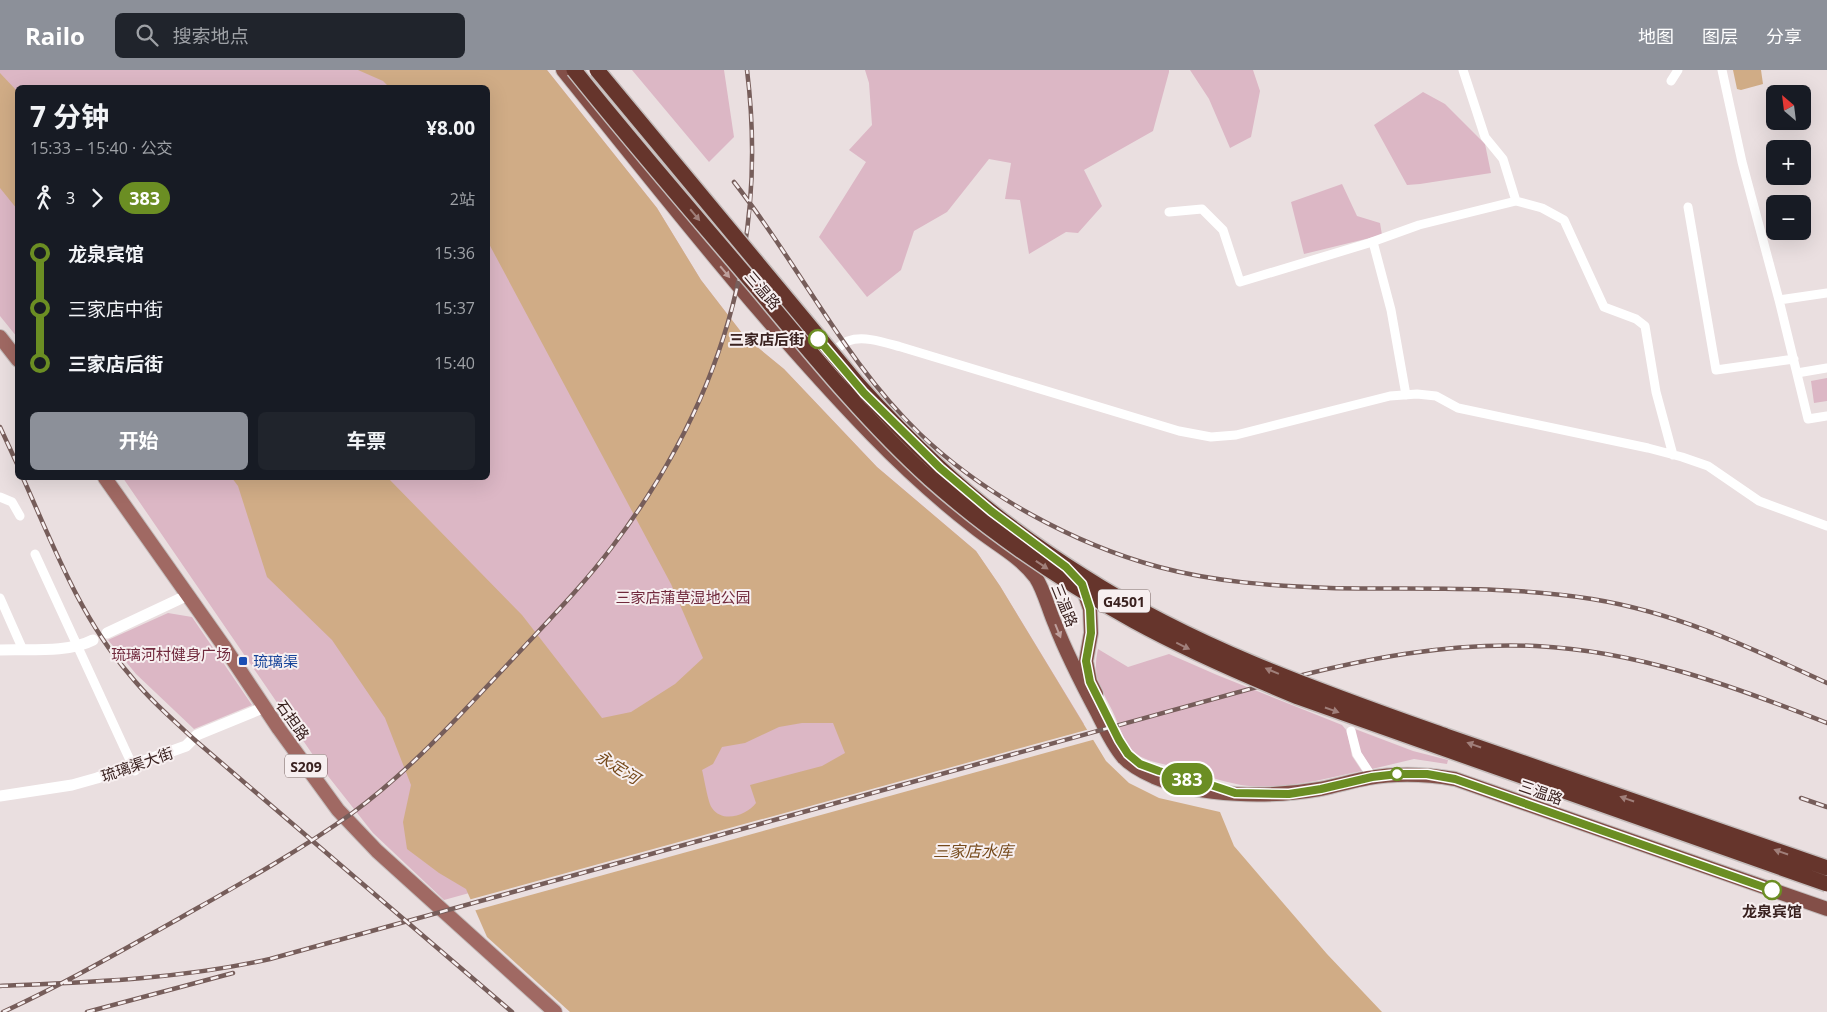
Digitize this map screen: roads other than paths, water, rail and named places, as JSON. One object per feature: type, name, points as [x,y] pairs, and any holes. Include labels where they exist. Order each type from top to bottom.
[{"type":"highway","name":"三温路","points":[[563,70],[724,271],[812,371],[875,438],[923,484],[975,529],[1007,550],[1036,579],[1068,657],[1113,743],[1136,768],[1156,777],[1204,790],[1235,793],[1289,794],[1321,789],[1372,777],[1398,774],[1427,774],[1455,779],[1825,908]]},
{"type":"highway","name":"G4501","points":[[574,70],[619,126],[845,393],[889,439],[930,479],[984,523],[1083,591],[1136,622],[1221,664],[1298,697],[1827,884]]},
{"type":"highway","name":"三温路","points":[[597,70],[831,355],[899,428],[940,468],[991,511],[1066,567],[1082,584],[1090,609],[1091,633],[1086,661],[1090,682],[1128,754],[1140,764],[1159,771],[1235,793]]},
{"type":"highway","points":[[627,107],[857,384],[899,428]]},
{"type":"highway","name":"G4501","points":[[1046,552],[1141,610],[1227,652],[1305,685],[1827,868]]},
{"type":"main road","points":[[0,337],[15,356]]},
{"type":"main road","name":"石担路","points":[[107,480],[279,730],[338,810],[377,851],[555,1012]]},
{"type":"street","points":[[1463,70],[1484,137],[1504,159],[1516,201]]},
{"type":"street","points":[[1671,80],[1678,70]]},
{"type":"street","points":[[1722,70],[1742,162],[1779,300],[1808,419],[1827,416]]},
{"type":"street","points":[[1169,212],[1202,209],[1223,230],[1240,282],[1373,242],[1419,225],[1516,201],[1542,208],[1564,220],[1604,307],[1636,319],[1645,326],[1656,392],[1673,455]]},
{"type":"street","points":[[1688,207],[1716,370],[1794,359]]},
{"type":"street","points":[[1373,242],[1391,310],[1406,394]]},
{"type":"street","points":[[1779,300],[1827,293]]},
{"type":"street","points":[[812,371],[846,342],[854,340],[876,341],[1179,431],[1210,437],[1236,435],[1390,396],[1406,394],[1436,396],[1458,408],[1480,414],[1586,435],[1673,455],[1708,466],[1759,501],[1827,526]]},
{"type":"street","points":[[1797,374],[1827,368]]},
{"type":"street","points":[[0,497],[12,502],[20,516]]},
{"type":"street","points":[[35,554],[134,768]]},
{"type":"street","points":[[107,633],[188,595]]},
{"type":"street","points":[[0,598],[23,650]]},
{"type":"street","points":[[0,650],[77,646],[94,640]]},
{"type":"street","name":"琉璃渠大街","points":[[0,796],[72,784],[134,768],[186,746],[197,736],[264,707]]},
{"type":"street","points":[[1352,731],[1357,754],[1372,777]]},
{"type":"water","name":"三家店水库","points":[[358,70],[547,70],[657,208],[701,280],[745,337],[784,369],[877,467],[976,551],[1000,586],[1106,761],[1129,783],[1159,798],[1220,812],[1234,846],[1327,954],[1382,1012],[570,1012],[487,937],[466,889],[439,873],[407,849],[403,822],[411,785],[385,718],[332,640],[267,577],[238,486],[234,480],[390,480],[522,615],[602,718],[631,712],[675,684],[703,658],[671,584],[490,246],[490,85],[387,85],[383,81]],"holes":[[[802,723],[833,723],[845,753],[822,766],[750,785],[756,803],[747,811],[728,817],[722,816],[712,808],[702,770],[713,764],[722,747],[745,743],[779,727]]]},
{"type":"water","points":[[1733,70],[1761,70],[1763,84],[1741,90],[1737,89]]},
{"type":"water","points":[[0,73],[15,89],[15,207],[0,188]]},
{"type":"railway","points":[[3,1012],[92,967],[223,893],[288,855],[351,814],[394,780],[472,703],[575,592],[612,547],[650,493],[682,438],[708,381],[728,322],[742,262],[750,200],[752,136],[747,70]]},
{"type":"railway","points":[[734,182],[772,234],[867,374],[901,415],[945,456],[972,477],[1001,497],[1063,531],[1095,545],[1159,567],[1222,580],[1330,588],[1461,589],[1527,592],[1592,599],[1624,605],[1684,622],[1713,633],[1827,683]]},
{"type":"railway","points":[[0,427],[15,460]]},
{"type":"railway","points":[[24,480],[82,605],[112,652],[145,692],[196,741],[512,1012]]},
{"type":"railway","points":[[0,986],[136,979],[237,966],[270,959],[1279,681],[1374,659],[1406,654],[1503,645],[1574,649],[1611,655],[1648,663],[1721,684],[1827,723]]},
{"type":"railway","points":[[1801,798],[1827,807]]},
{"type":"railway","points":[[87,1012],[233,973]]},
{"type":"place","name":"三家店后街","points":[[818,339]]},
{"type":"place","name":"琉璃渠","points":[[243,661]]},
{"type":"place","name":"龙泉宾馆","points":[[1772,890]]},
{"type":"park label","name":"三家店蒲草湿地公园","points":[[683,597]]},
{"type":"park label","name":"琉璃河村健身广场","points":[[171,654]]},
{"type":"water label","name":"永定河","points":[[618,767]]}]
